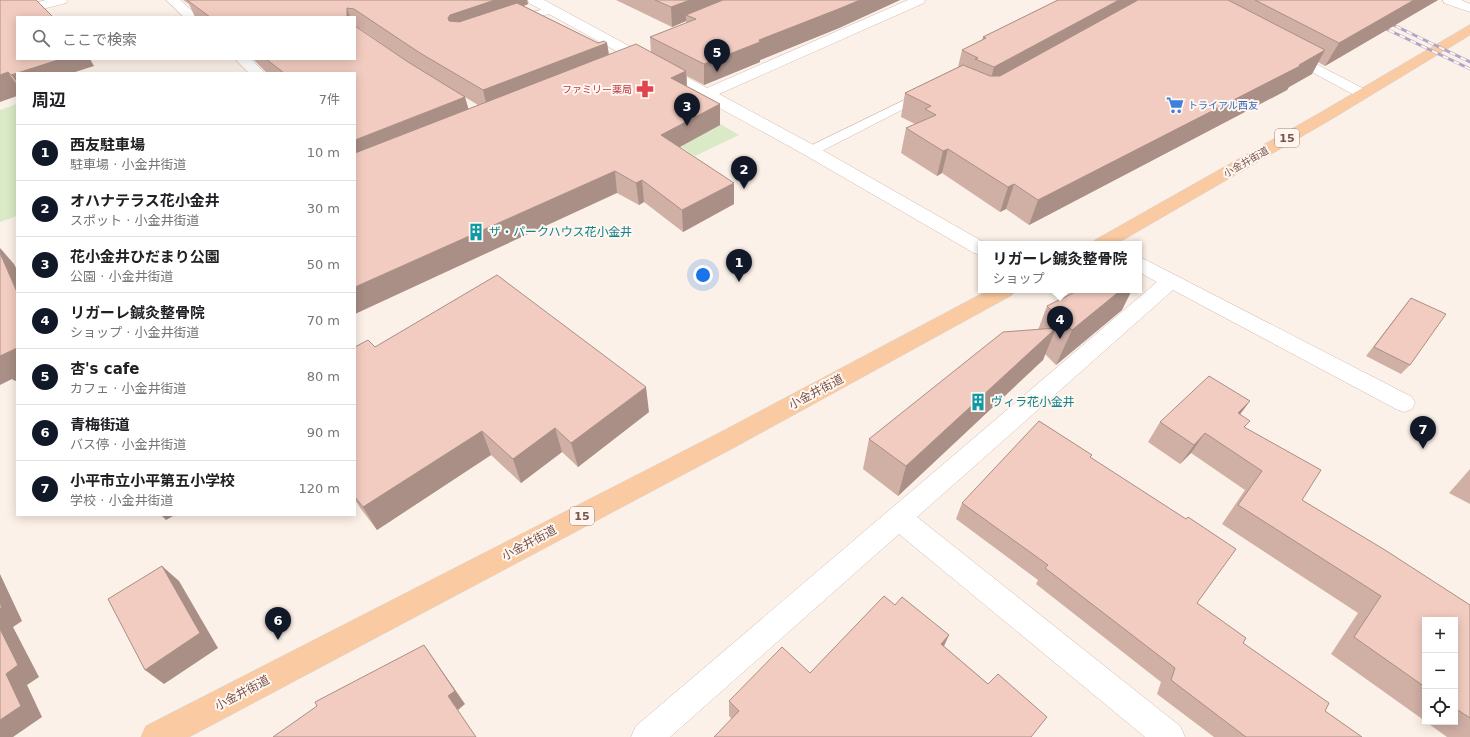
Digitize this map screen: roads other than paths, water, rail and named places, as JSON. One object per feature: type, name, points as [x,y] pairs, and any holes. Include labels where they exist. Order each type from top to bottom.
[{"type":"main road","name":"小金井街道","points":[[1108,241],[1363,94],[1470,29]]},
{"type":"main road","name":"小金井街道","points":[[157,737],[728,440],[999,293]]},
{"type":"street","points":[[0,16],[61,0]]},
{"type":"street","points":[[172,0],[191,16]]},
{"type":"street","points":[[534,0],[811,151],[978,247]]},
{"type":"street","points":[[707,94],[919,0]]},
{"type":"street","points":[[1449,0],[1470,8]]},
{"type":"street","points":[[1280,49],[1363,94]]},
{"type":"street","points":[[243,60],[257,72]]},
{"type":"street","points":[[1142,266],[1404,403]]},
{"type":"street","points":[[647,737],[1171,282]]},
{"type":"street","points":[[898,518],[1169,737]]},
{"type":"lane","points":[[502,24],[530,14],[554,10]]},
{"type":"lane","points":[[811,151],[931,92]]},
{"type":"railway","points":[[1385,21],[1470,62]]},
{"type":"railway","points":[[1378,25],[1470,69]]},
{"type":"place","name":"杏's cafe","points":[[717,72]]},
{"type":"place","name":"ファミリー薬局","points":[[645,89]]},
{"type":"place","name":"トライアル西友","points":[[1175,105]]},
{"type":"place","name":"花小金井ひだまり公園","points":[[687,126]]},
{"type":"place","name":"オハナテラス花小金井","points":[[744,189]]},
{"type":"place","name":"ザ・パークハウス花小金井","points":[[476,232]]},
{"type":"place","name":"西友駐車場","points":[[739,282]]},
{"type":"place","name":"リガーレ鍼灸整骨院","points":[[1060,339]]},
{"type":"place","name":"ヴィラ花小金井","points":[[978,402]]},
{"type":"place","name":"小平市立小平第五小学校","points":[[1423,449]]},
{"type":"place","name":"青梅街道","points":[[278,640]]}]
